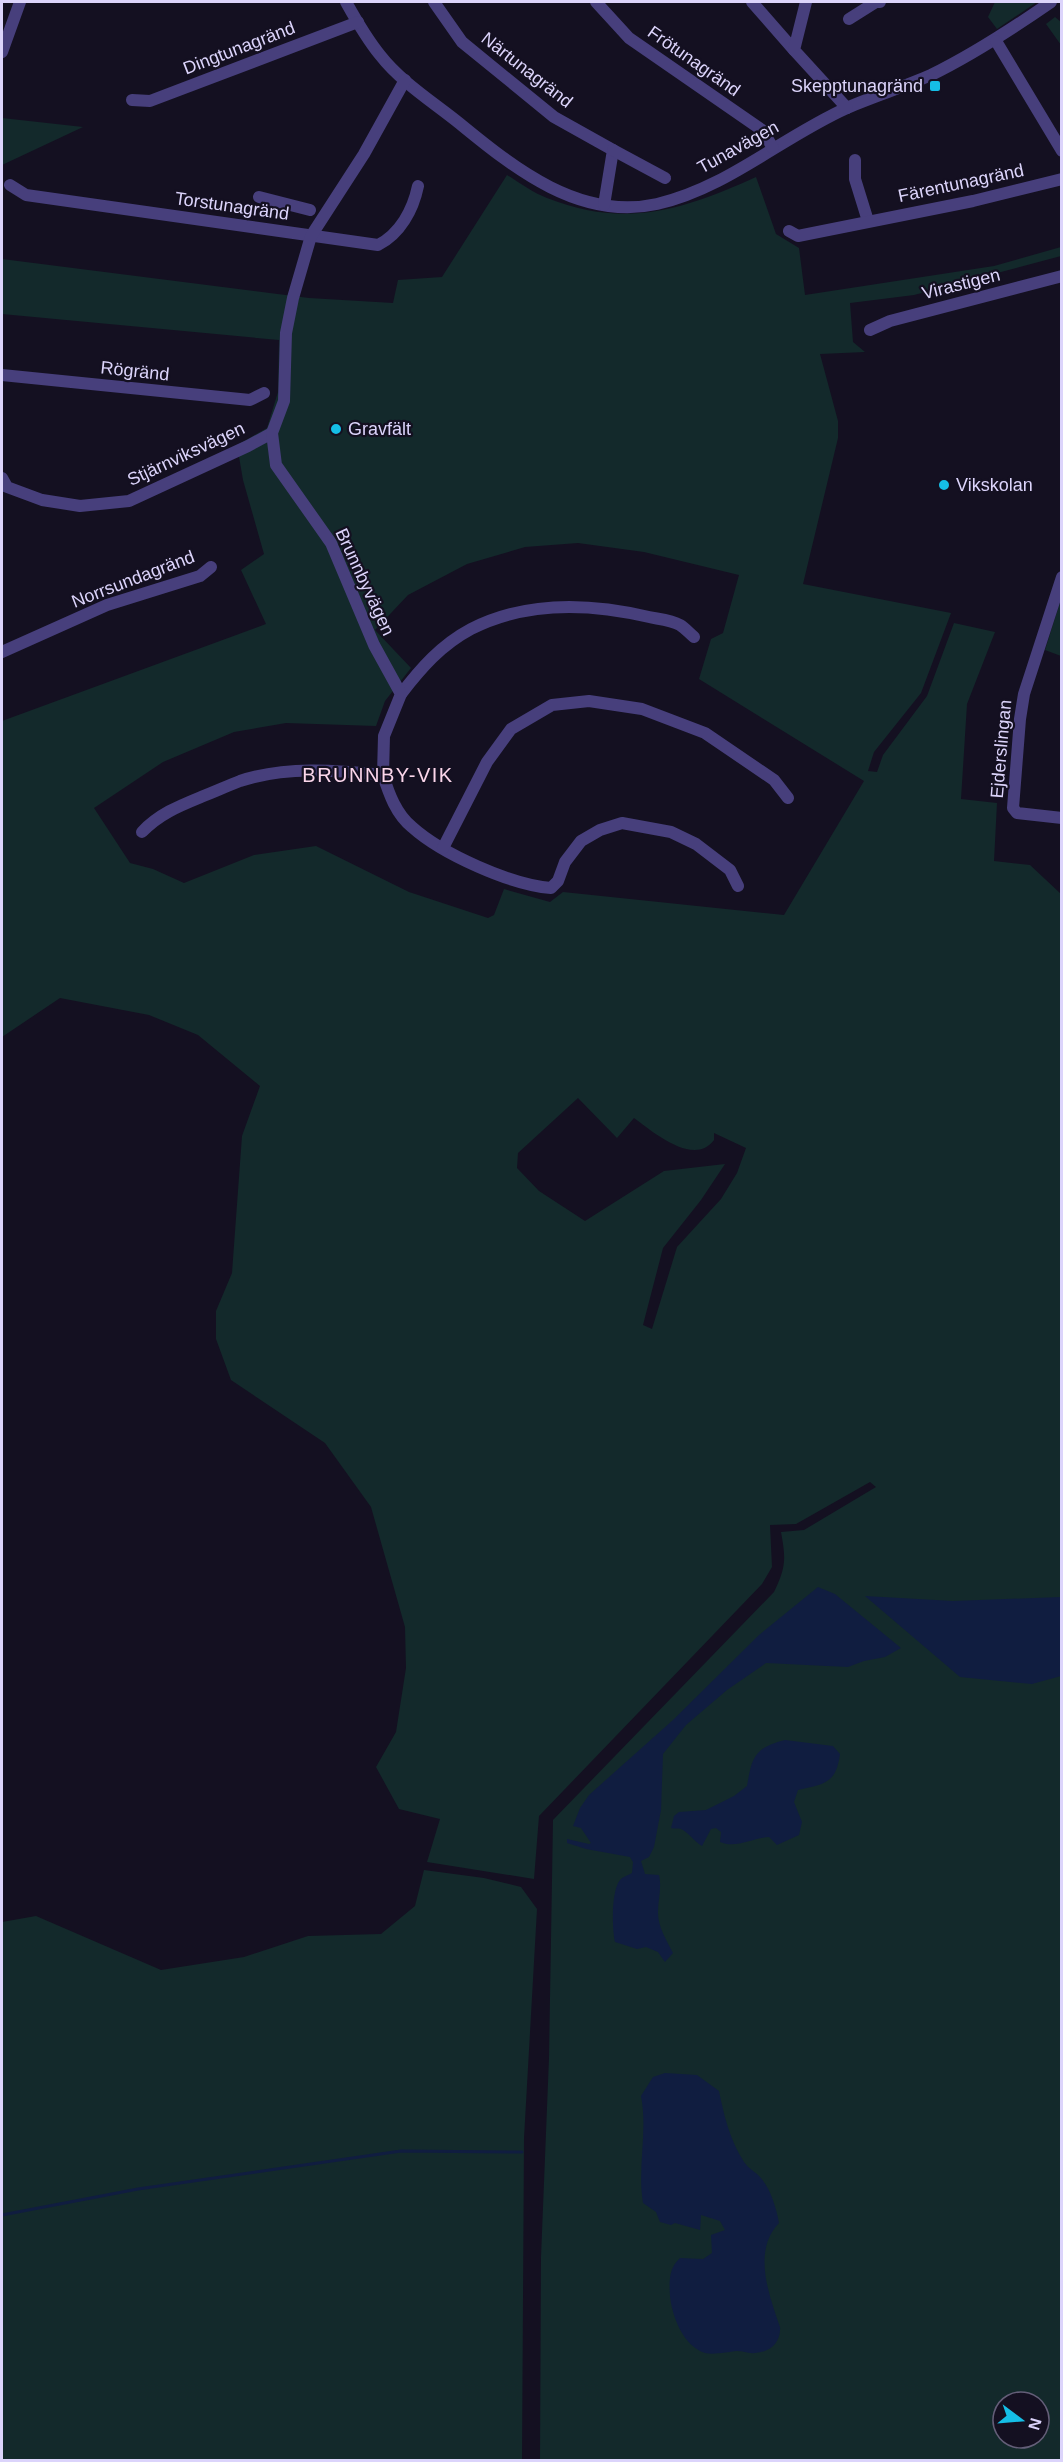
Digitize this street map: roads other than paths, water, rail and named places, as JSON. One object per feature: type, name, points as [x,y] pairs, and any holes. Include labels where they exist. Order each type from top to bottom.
[{"type":"street","points":[[2,52],[20,2]]},
{"type":"street","name":"Tunavägen","points":[[346,2],[381,56],[405,80],[505,161],[545,186],[568,196],[604,206],[640,206],[687,195],[718,182],[773,148],[847,108],[930,75],[996,41],[1051,2]]},
{"type":"street","name":"Närtunagränd","points":[[434,2],[462,42],[554,117],[665,178]]},
{"type":"street","name":"Frötunagränd","points":[[596,2],[629,38],[762,130],[773,148]]},
{"type":"street","points":[[752,2],[847,108]]},
{"type":"street","points":[[794,50],[807,2]]},
{"type":"street","points":[[849,19],[876,2],[880,2]]},
{"type":"street","name":"Dingtunagränd","points":[[132,100],[150,101],[358,22]]},
{"type":"street","points":[[996,41],[1062,151]]},
{"type":"street","name":"Brunnbyvägen","points":[[401,694],[374,645],[331,543],[276,465],[272,433],[284,401],[286,333],[293,298],[311,236],[364,154],[405,80]]},
{"type":"street","points":[[604,206],[613,150]]},
{"type":"street","points":[[855,160],[855,179],[868,221]]},
{"type":"street","name":"Färentunagränd","points":[[789,231],[798,236],[973,201],[1062,179]]},
{"type":"street","name":"Torstunagränd","points":[[10,185],[26,195],[378,245],[393,237],[414,202],[418,186]]},
{"type":"street","points":[[259,197],[310,210]]},
{"type":"street","name":"Virastigen","points":[[870,330],[901,318],[1062,276]]},
{"type":"street","name":"Rögränd","points":[[2,375],[250,400],[264,393]]},
{"type":"street","name":"Stjärnviksvägen","points":[[3,486],[42,501],[80,506],[129,501],[272,433]]},
{"type":"street","name":"Norrsundagränd","points":[[2,652],[107,605],[200,576],[211,567]]},
{"type":"street","name":"Ejderslingan","points":[[1062,577],[1024,693],[1013,808],[1017,813],[1062,818]]},
{"type":"street","points":[[694,637],[678,624],[616,609],[581,606],[543,608],[508,614],[471,629],[441,648],[421,668],[401,694],[384,736],[383,775],[393,802],[411,827],[443,848],[497,874],[539,887],[551,888],[558,881],[566,862],[580,841],[600,830],[622,824],[671,832],[696,844],[730,870],[738,886]]},
{"type":"street","points":[[443,848],[487,762],[511,729],[552,705],[589,701],[642,709],[705,733],[774,780],[788,798]]},
{"type":"street","points":[[142,832],[154,820],[174,809],[242,781],[297,770],[348,771],[383,775]]},
{"type":"water","points":[[818,1587],[835,1594],[901,1648],[885,1657],[848,1667],[766,1663],[727,1690],[686,1725],[663,1754],[661,1810],[654,1847],[649,1857],[641,1861],[645,1874],[659,1875],[658,1918],[673,1953],[665,1962],[658,1952],[646,1947],[637,1949],[615,1942],[613,1920],[615,1892],[620,1880],[632,1873],[633,1862],[630,1857],[567,1843],[567,1839],[591,1843],[581,1828],[573,1826],[580,1808],[589,1795],[673,1720],[759,1635]]},
{"type":"water","points":[[865,1596],[953,1601],[1061,1597],[1061,1676],[1032,1684],[960,1677]]},
{"type":"water","points":[[785,1740],[833,1746],[840,1754],[832,1777],[822,1784],[798,1790],[794,1802],[802,1822],[799,1835],[777,1845],[769,1837],[738,1844],[726,1844],[720,1842],[721,1832],[716,1828],[711,1829],[702,1846],[683,1830],[671,1828],[674,1816],[679,1812],[706,1810],[734,1796],[747,1786],[756,1755],[767,1746]]},
{"type":"water","points":[[665,2073],[697,2075],[719,2091],[728,2128],[739,2154],[766,2185],[772,2197],[779,2223],[766,2247],[765,2274],[780,2332],[777,2342],[766,2351],[705,2353],[691,2344],[676,2321],[670,2290],[674,2266],[680,2258],[703,2259],[712,2253],[711,2235],[725,2230],[720,2221],[701,2215],[700,2230],[675,2223],[671,2225],[660,2222],[656,2212],[643,2203],[641,2096],[653,2077]]},
{"type":"waterway","points":[[2,2215],[138,2189],[401,2151],[522,2152]]},
{"type":"place","name":"Skepptunagränd","points":[[935,86]]},
{"type":"place","name":"Gravfält","points":[[336,429]]},
{"type":"place","name":"Vikskolan","points":[[944,485]]},
{"type":"district","name":"BRUNNBY-VIK","points":[[378,775]]}]
